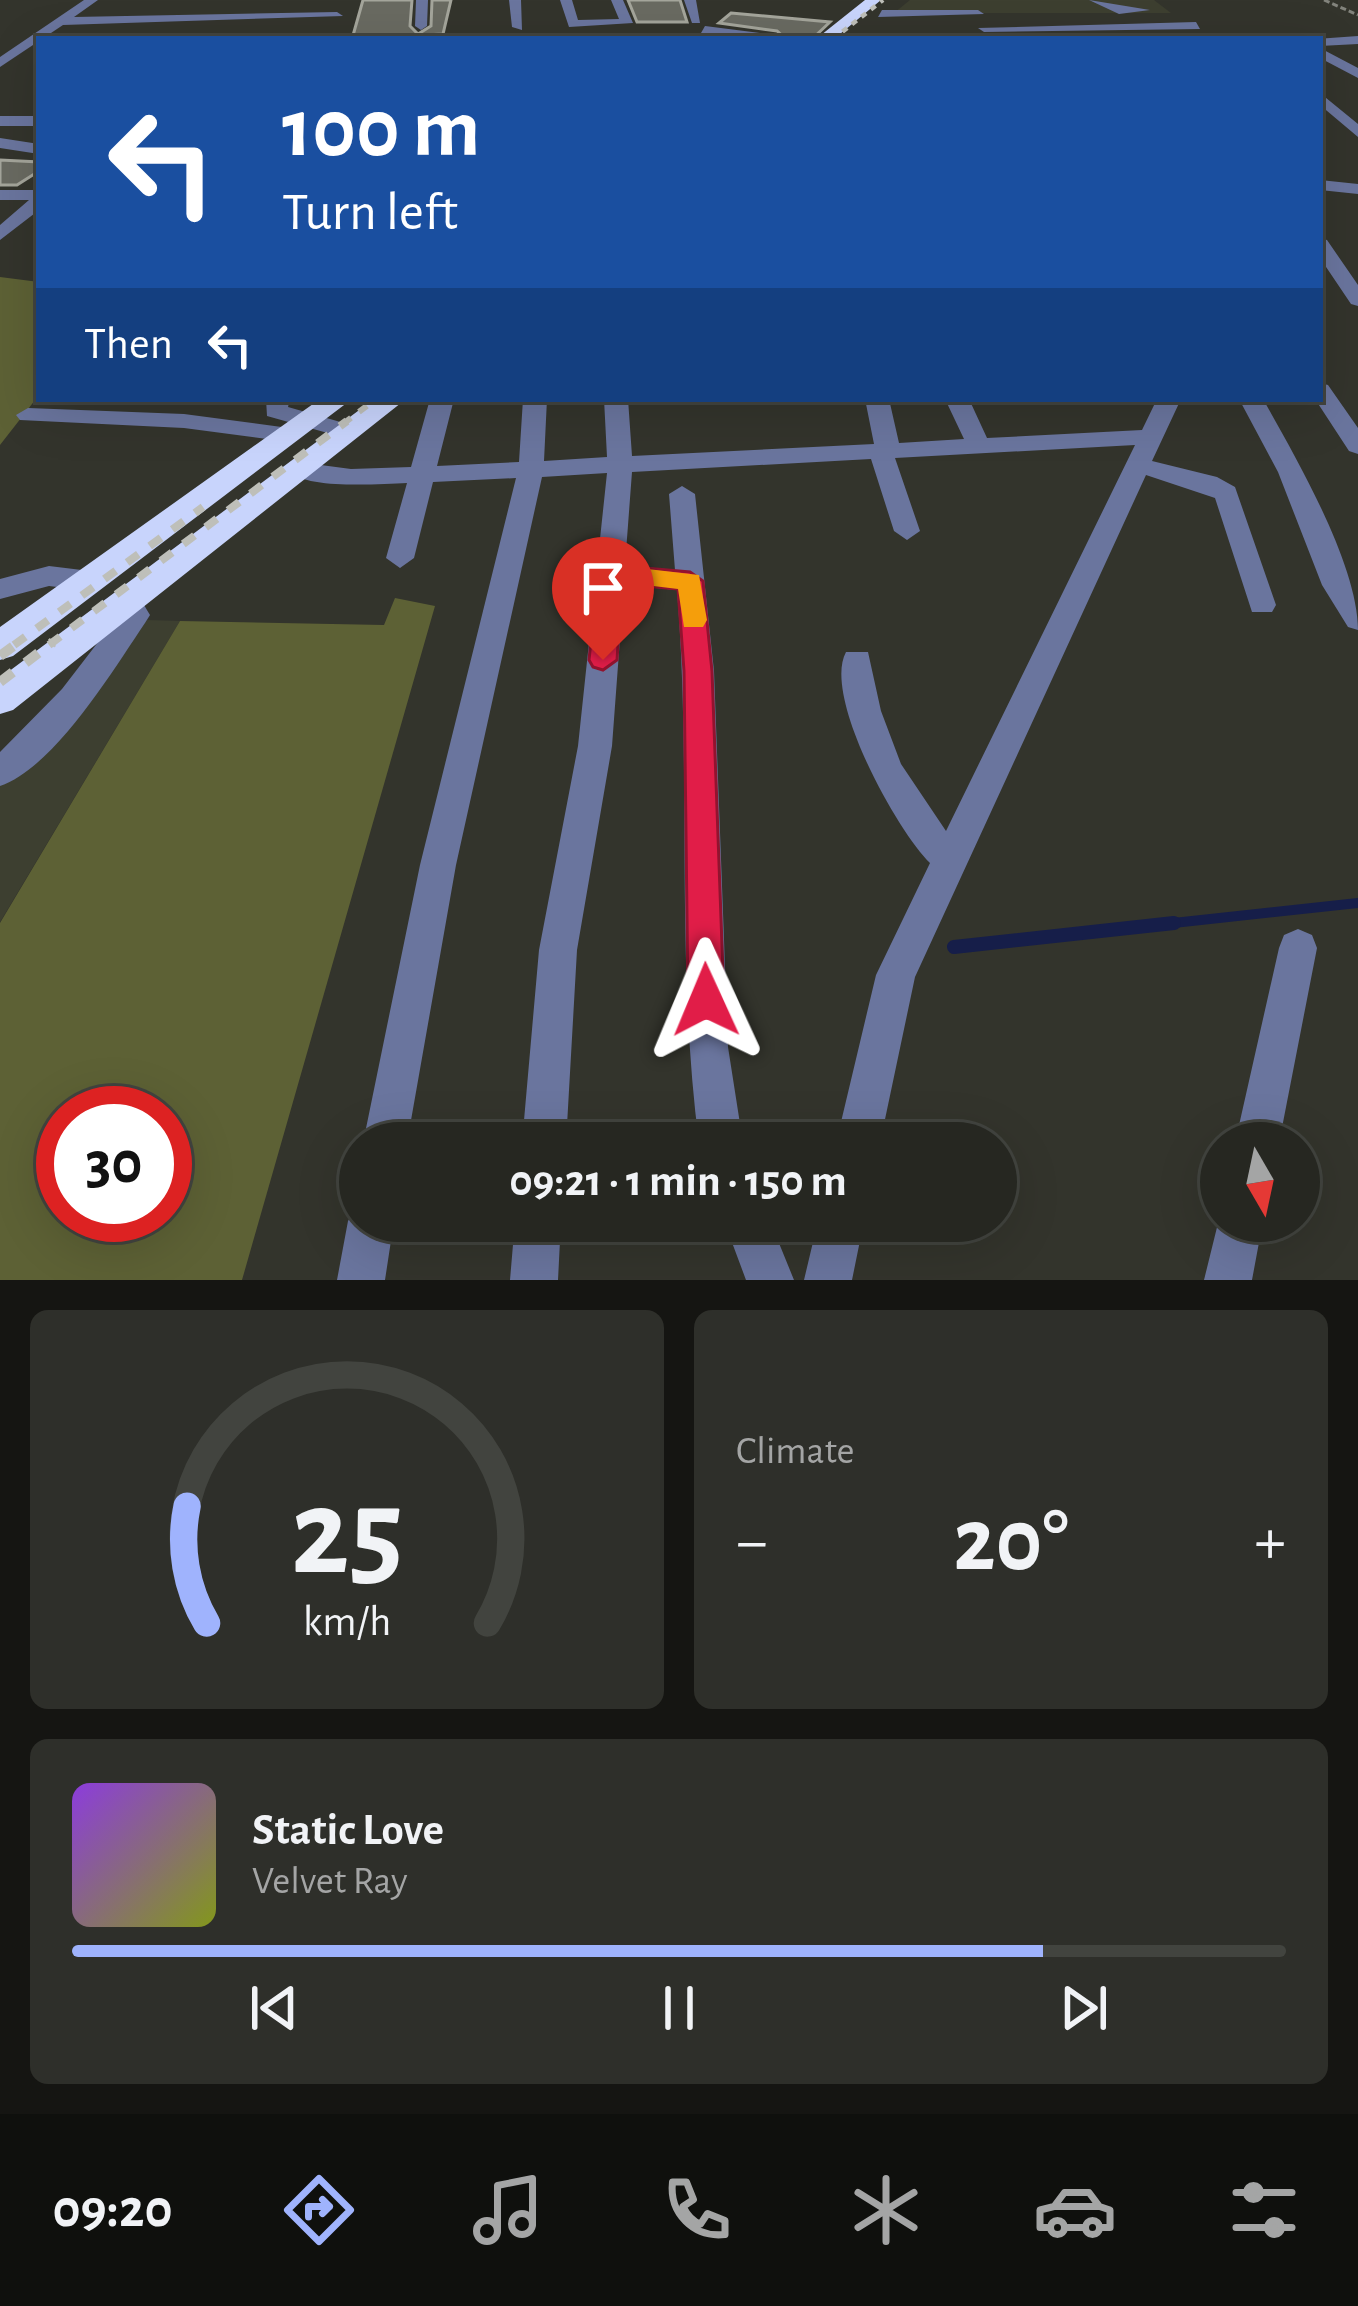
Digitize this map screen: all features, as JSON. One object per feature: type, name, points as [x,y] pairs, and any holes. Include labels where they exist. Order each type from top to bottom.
[{"type":"highway","points":[[829,36],[899,0]]},
{"type":"highway","points":[[854,36],[878,7]]},
{"type":"highway","points":[[0,699],[388,402]]},
{"type":"highway","points":[[0,646],[313,417]]},
{"type":"street","points":[[39,36],[92,0]]},
{"type":"street","points":[[60,21],[264,17],[335,22],[344,0]]},
{"type":"street","points":[[421,26],[422,0]]},
{"type":"street","points":[[515,0],[518,28]]},
{"type":"street","points":[[566,0],[573,24],[586,26],[627,23],[617,0]]},
{"type":"street","points":[[690,0],[700,25],[760,36]]},
{"type":"street","points":[[1095,0],[1119,10],[1171,10],[1208,36]]},
{"type":"street","points":[[878,7],[981,21],[1196,26]]},
{"type":"street","points":[[252,36],[264,17]]},
{"type":"street","points":[[125,36],[149,20]]},
{"type":"street","points":[[0,63],[36,38]]},
{"type":"street","points":[[1323,42],[1358,40]]},
{"type":"street","points":[[1323,54],[1358,74]]},
{"type":"street","points":[[1323,100],[1358,132]]},
{"type":"street","points":[[0,121],[36,122]]},
{"type":"street","points":[[0,143],[36,149]]},
{"type":"street","points":[[1323,185],[1358,189]]},
{"type":"street","points":[[0,195],[36,198]]},
{"type":"street","points":[[0,234],[36,201]]},
{"type":"street","points":[[1323,248],[1356,297]]},
{"type":"street","points":[[1323,293],[1356,297]]},
{"type":"street","points":[[1323,394],[1358,446]]},
{"type":"street","points":[[277,402],[275,411],[313,417],[350,432]]},
{"type":"street","points":[[400,558],[441,402]]},
{"type":"street","points":[[390,1122],[438,865],[531,470],[535,402]]},
{"type":"street","points":[[546,1122],[558,950],[595,746],[620,466],[616,402]]},
{"type":"street","points":[[877,402],[884,450],[907,530]]},
{"type":"street","points":[[958,402],[978,444]]},
{"type":"street","points":[[863,1122],[896,975],[1168,402]]},
{"type":"street","points":[[1253,402],[1291,472],[1336,585],[1358,619]]},
{"type":"street","points":[[28,415],[184,421],[313,417]]},
{"type":"street","points":[[298,470],[351,477],[420,475],[978,444],[1147,451],[1226,493],[1262,605]]},
{"type":"street","points":[[682,494],[698,671],[707,1046],[718,1122]]},
{"type":"street","points":[[610,574],[690,581]]},
{"type":"street","points":[[0,589],[49,576],[90,581]]},
{"type":"street","points":[[0,772],[62,716],[84,688],[135,615],[125,602]]},
{"type":"street","points":[[857,660],[860,698],[873,739],[923,830],[950,859]]},
{"type":"street","points":[[1261,1122],[1298,948]]},
{"type":"street","points":[[361,1280],[367,1242]]},
{"type":"street","points":[[534,1280],[537,1242]]},
{"type":"street","points":[[755,1242],[770,1280]]},
{"type":"street","points":[[828,1280],[836,1242]]},
{"type":"street","points":[[1228,1280],[1236,1242]]},
{"type":"path","points":[[1324,0],[1358,15]]},
{"type":"shaded area","points":[[910,0],[1154,0],[1171,13],[894,13]]},
{"type":"shaded area","points":[[147,620],[180,621],[0,922],[0,782],[75,721]]},
{"type":"green space","points":[[0,277],[36,282],[36,399],[0,445]]},
{"type":"green space","points":[[395,598],[435,606],[242,1280],[0,1280],[0,923],[180,621],[384,625]]},
{"type":"building","points":[[363,0],[412,0],[410,26],[418,34],[431,26],[432,0],[451,0],[443,34],[353,36]]},
{"type":"building","points":[[628,0],[680,0],[687,22],[637,22]]},
{"type":"building","points":[[731,13],[830,22],[815,36],[783,36],[777,31],[719,23]]},
{"type":"building","points":[[0,160],[36,162],[36,173],[17,185],[0,185]]},
{"type":"waterway","points":[[1146,926],[1358,903]]},
{"type":"waterway","points":[[954,947],[1174,923]]},
{"type":"railway","points":[[837,36],[883,0]]},
{"type":"railway","points":[[343,424],[372,402]]},
{"type":"railway","points":[[49,645],[347,421]]},
{"type":"railway","points":[[14,645],[203,507]]},
{"type":"railway","points":[[0,656],[19,642]]},
{"type":"railway","points":[[0,682],[53,642]]},
{"type":"slow traffic","points":[[613,574],[690,581],[694,620]]},
{"type":"route","points":[[603,660],[610,574],[690,581],[698,671],[706,1000]]}]
